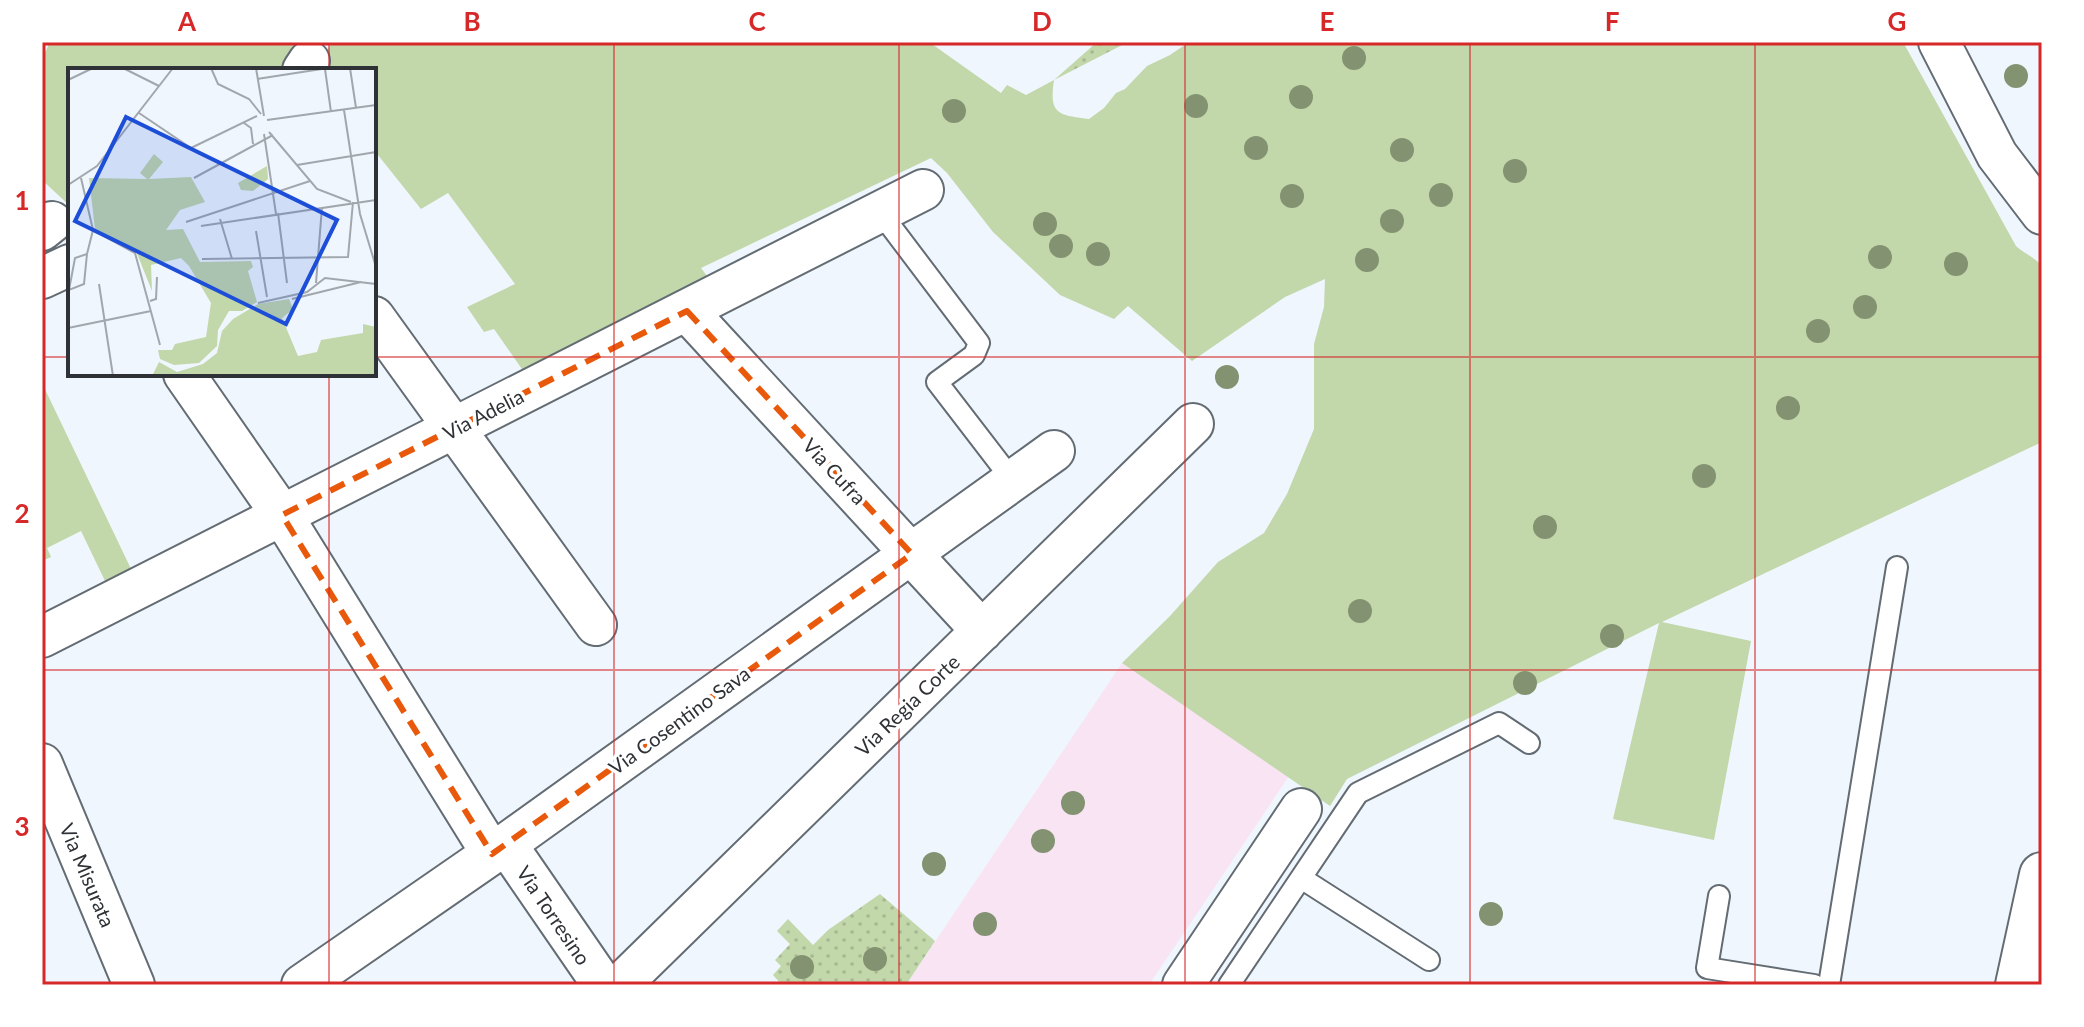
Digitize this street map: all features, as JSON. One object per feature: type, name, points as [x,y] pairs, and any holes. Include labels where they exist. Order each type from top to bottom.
[{"type":"main road","points":[[2018,985],[2042,875]]},
{"type":"street","points":[[1939,42],[1997,155],[2042,214]]},
{"type":"street","name":"Via Adelia","points":[[42,637],[923,190]]},
{"type":"street","points":[[42,278],[68,266]]},
{"type":"street","name":"Via Cufra","points":[[687,311],[982,631]]},
{"type":"street","points":[[376,320],[596,625]]},
{"type":"street","name":"Via Torresino","points":[[185,376],[282,515],[499,849],[603,985]]},
{"type":"street","name":"Via Regia Corte","points":[[620,985],[1193,424]]},
{"type":"street","name":"Via Cosentino Sava","points":[[302,985],[499,849],[1054,451]]},
{"type":"street","name":"Via Misurata","points":[[42,764],[134,985]]},
{"type":"street","points":[[1183,985],[1301,809]]},
{"type":"lane","points":[[880,212],[979,343],[974,355],[937,382],[1013,481]]},
{"type":"lane","points":[[1829,985],[1897,567]]},
{"type":"lane","points":[[1229,985],[1358,793],[1499,723],[1529,743]]},
{"type":"lane","points":[[1301,878],[1429,960]]},
{"type":"lane","points":[[1719,896],[1707,968],[1814,985]]},
{"type":"highlighted area","points":[[687,311],[912,554],[492,854],[282,515]]},
{"type":"shaded area","points":[[1122,663],[1289,776],[1149,985],[906,985]]},
{"type":"green space","points":[[50,42],[306,42],[304,51],[283,68],[68,68],[68,204],[42,180],[42,59]]},
{"type":"green space","points":[[333,42],[929,42],[1001,93],[1007,85],[1026,95],[1054,80],[1053,100],[1058,111],[1089,119],[1147,66],[1189,42],[1903,42],[2016,246],[2042,266],[2042,442],[1662,622],[1751,641],[1714,840],[1613,819],[1659,623],[1347,779],[1330,806],[1122,663],[1170,616],[1218,562],[1264,533],[1287,494],[1314,429],[1314,344],[1324,307],[1325,279],[1285,297],[1192,361],[1128,306],[1114,319],[1060,295],[993,232],[947,173],[931,158],[701,268],[710,280],[524,372],[494,329],[484,332],[467,307],[515,284],[448,193],[421,209],[376,153],[376,68],[315,67]]},
{"type":"green space","points":[[1097,42],[1128,42],[1054,80]]},
{"type":"green space","points":[[42,383],[132,571],[107,585],[81,531],[47,548],[51,557],[42,561]]},
{"type":"green space","points":[[880,894],[935,941],[906,985],[782,985],[773,975],[781,966],[775,960],[790,944],[777,931],[788,919],[813,945],[828,930]]}]
